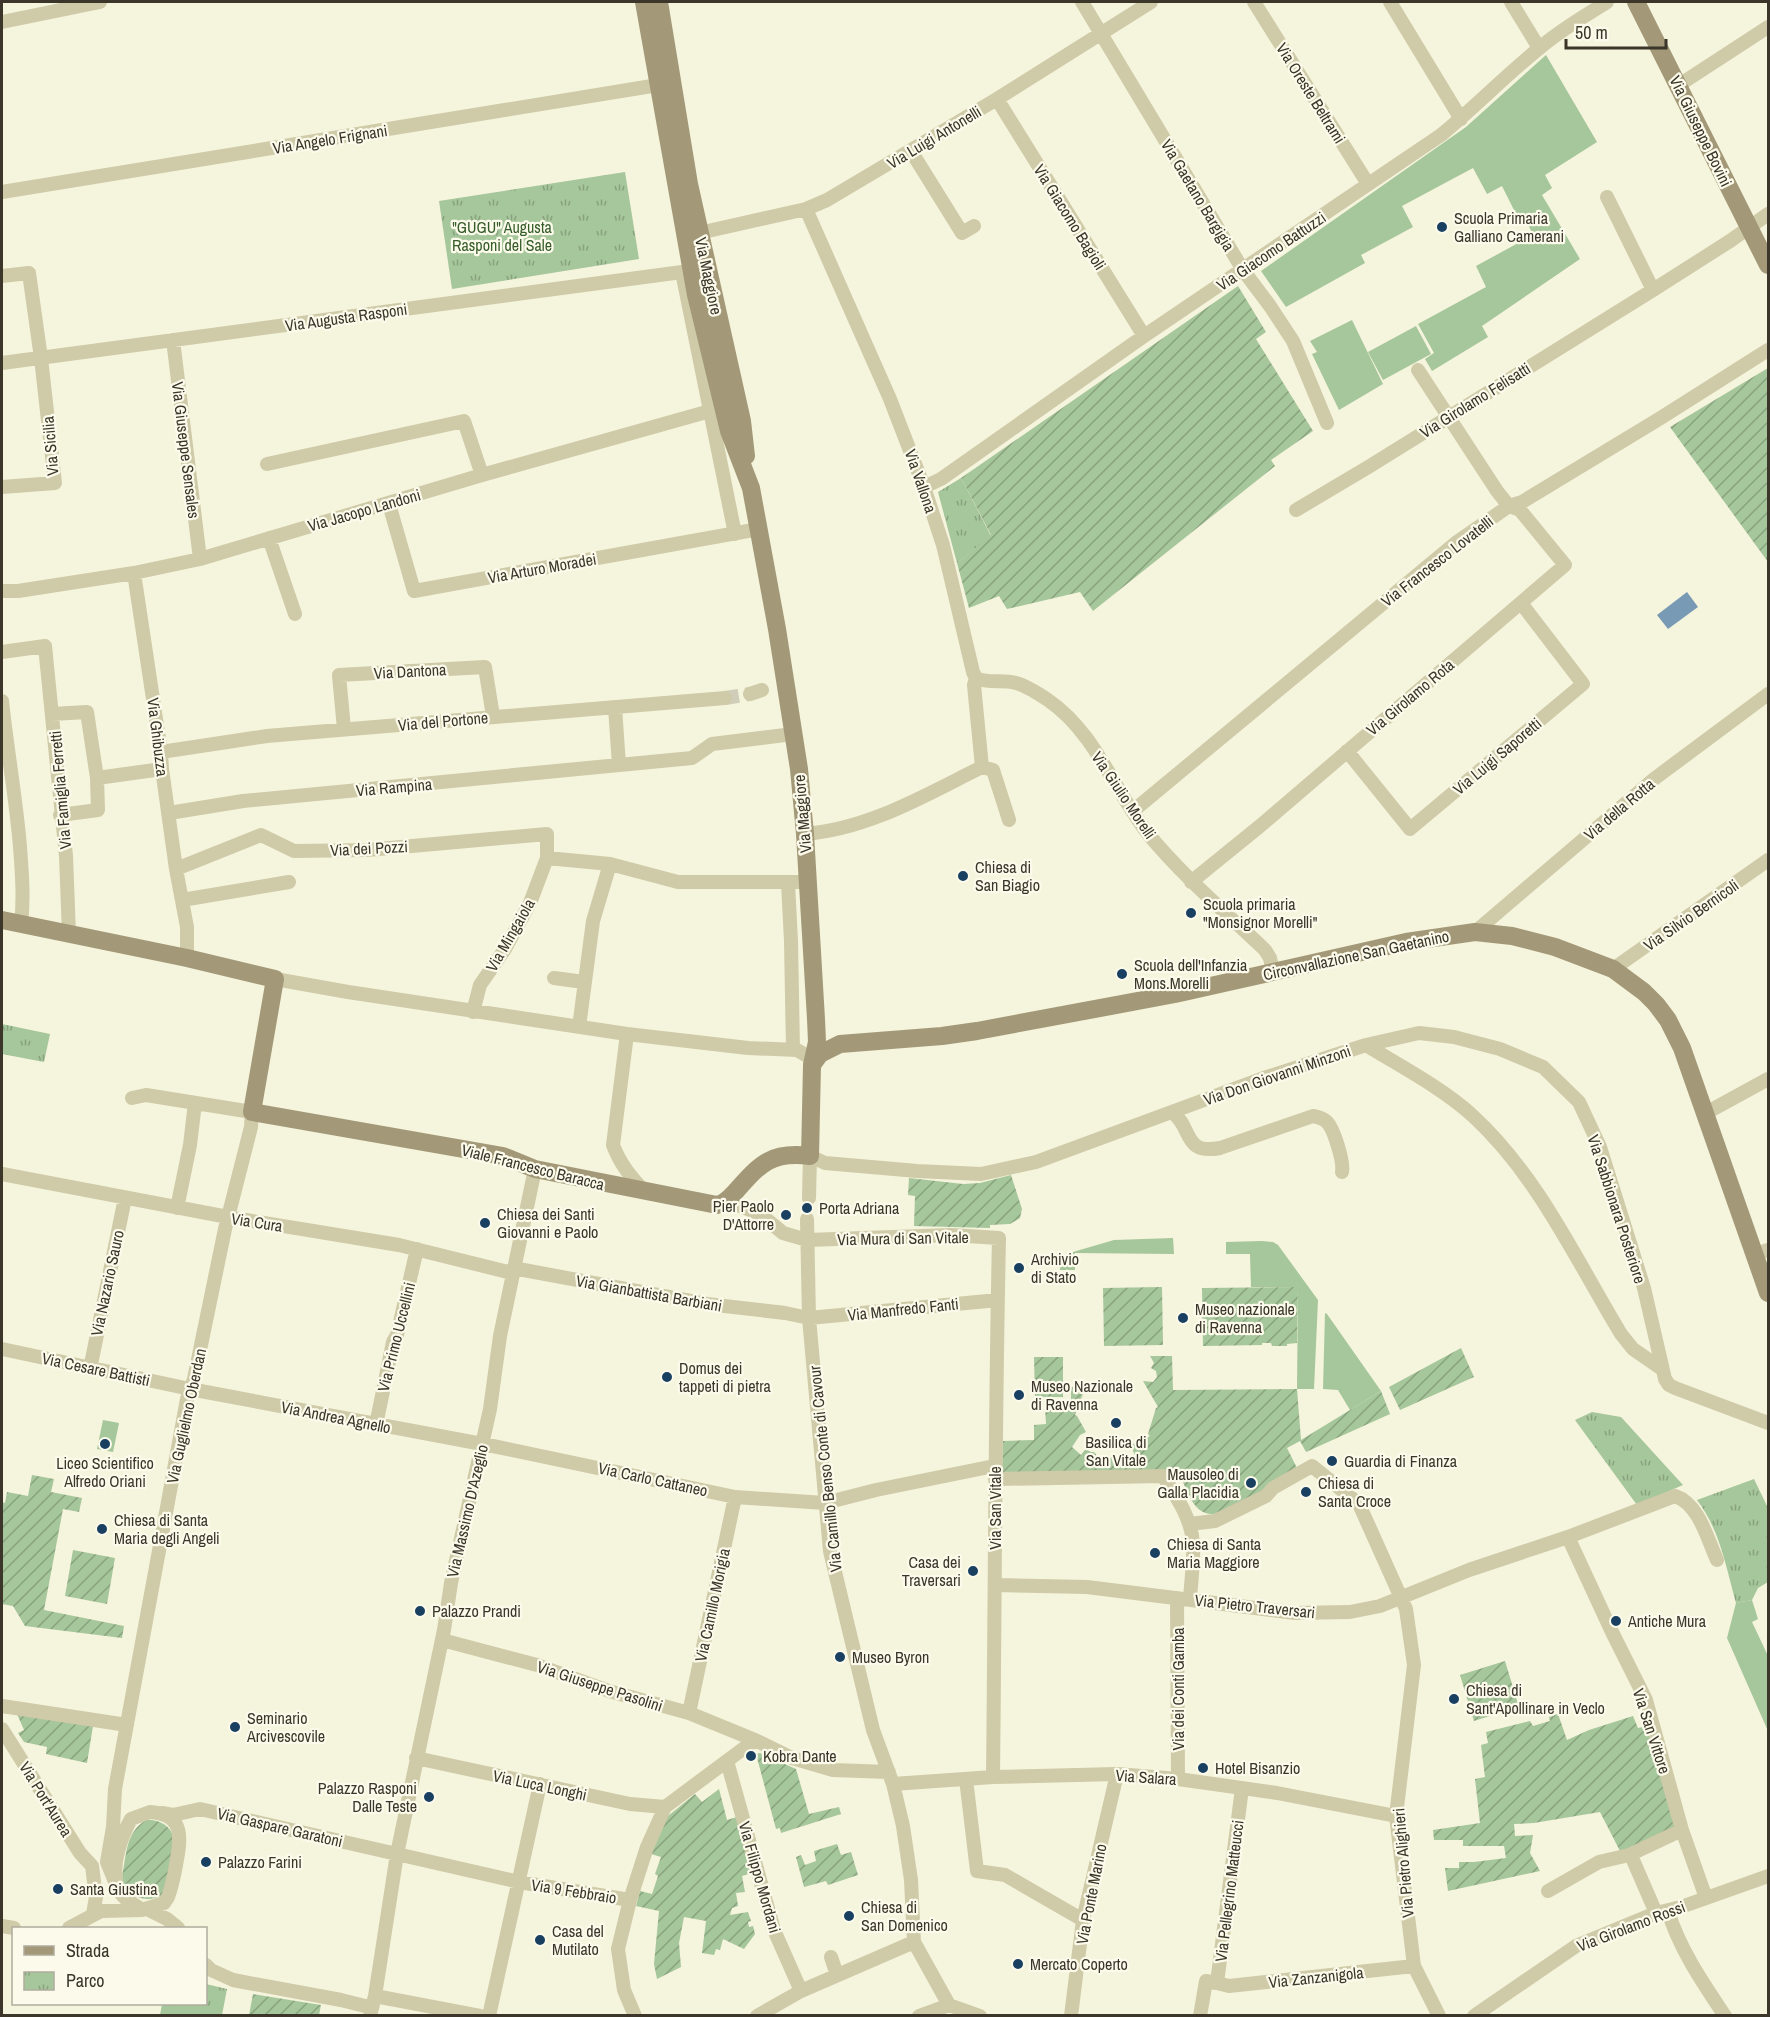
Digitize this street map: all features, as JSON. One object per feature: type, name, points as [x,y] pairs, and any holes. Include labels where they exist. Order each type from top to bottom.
[{"type":"street","points":[[2,22],[100,2]]},
{"type":"street","name":"Via Maggiore","points":[[644,2],[650,39],[664,80],[699,233],[692,266],[724,410],[735,534]]},
{"type":"street","points":[[650,39],[655,31],[652,2]]},
{"type":"street","name":"Via Maggiore","points":[[659,2],[673,170],[724,410],[748,476],[777,629],[793,734],[805,834],[817,1042],[812,1065],[810,1156]]},
{"type":"street","name":"Via Gaetano Bargigia","points":[[1082,2],[1243,270],[1293,341],[1327,423]]},
{"type":"street","name":"Via Luigi Antonelli","points":[[699,233],[806,208],[827,200],[997,99],[1151,2]]},
{"type":"street","name":"Via Oreste Beltrami","points":[[1254,2],[1368,184]]},
{"type":"street","points":[[1390,2],[1461,119]]},
{"type":"street","points":[[1511,2],[1539,48]]},
{"type":"street","name":"Via Giacomo Battuzzi","points":[[924,487],[941,479],[1144,336],[1441,135],[1539,48],[1564,28],[1607,2]]},
{"type":"street","name":"Via Giuseppe Bovini","points":[[1636,2],[1768,266]]},
{"type":"street","points":[[1679,85],[1768,27]]},
{"type":"street","name":"Via Angelo Frignani","points":[[2,192],[664,80]]},
{"type":"street","name":"Via Giacomo Bagioli","points":[[997,99],[1144,336]]},
{"type":"street","points":[[911,151],[962,233],[974,226]]},
{"type":"street","points":[[673,170],[684,184],[692,228],[695,233],[699,233]]},
{"type":"street","points":[[1607,197],[1653,290]]},
{"type":"street","name":"Via Vallona","points":[[806,208],[890,399],[924,487],[943,545],[976,678],[974,685],[982,767]]},
{"type":"street","name":"Via Girolamo Felisatti","points":[[1296,510],[1653,290],[1749,229],[1768,214]]},
{"type":"street","name":"Via Augusta Rasponi","points":[[2,363],[692,266]]},
{"type":"street","points":[[2,276],[29,273],[41,358]]},
{"type":"street","name":"Via Giuseppe Sensales","points":[[173,340],[200,560]]},
{"type":"street","name":"Via Francesco Lovatelli","points":[[1133,811],[1458,542],[1509,506],[1522,502],[1768,350]]},
{"type":"street","name":"Via Sicilia","points":[[2,486],[55,483],[41,358]]},
{"type":"street","points":[[1418,370],[1509,506]]},
{"type":"street","name":"Via Jacopo Landoni","points":[[2,591],[18,591],[134,573],[200,560],[482,475],[724,410]]},
{"type":"street","points":[[267,464],[464,421],[482,475]]},
{"type":"street","name":"Via Arturo Moradei","points":[[389,504],[414,591],[759,529]]},
{"type":"street","name":"Via Girolamo Rota","points":[[1191,882],[1260,826],[1565,565],[1520,510],[1509,506]]},
{"type":"street","points":[[269,538],[295,614]]},
{"type":"street","name":"Via Ghibuzza","points":[[134,573],[176,869],[187,927],[187,958]]},
{"type":"street","name":"Via Luigi Saporetti","points":[[1347,751],[1410,829],[1583,684],[1521,603]]},
{"type":"street","name":"Via Famiglia Ferretti","points":[[2,652],[45,646],[60,815],[66,856],[69,934]]},
{"type":"street","name":"Via Dantona","points":[[344,729],[339,675],[485,666],[493,716]]},
{"type":"street","name":"Via Giulio Morelli","points":[[976,678],[984,682],[1015,682],[1062,711],[1098,754],[1148,833],[1191,882],[1265,950],[1274,972]]},
{"type":"street","name":"Via della Rotta","points":[[1475,932],[1654,779],[1768,694]]},
{"type":"street","name":"Via del Portone","points":[[161,752],[267,736],[725,698]]},
{"type":"street","points":[[2,701],[16,804],[24,904],[21,925]]},
{"type":"street","points":[[615,707],[620,765]]},
{"type":"street","points":[[52,714],[87,712],[97,778],[98,810],[60,815]]},
{"type":"street","name":"Via Rampina","points":[[169,813],[243,801],[692,758],[712,744],[793,734]]},
{"type":"street","points":[[805,834],[835,831],[878,817],[982,767],[993,770],[1009,820]]},
{"type":"street","points":[[97,778],[162,769]]},
{"type":"street","name":"Via dei Pozzi","points":[[176,869],[261,835],[294,851],[367,850],[547,834],[547,858]]},
{"type":"street","points":[[547,858],[610,864],[678,882],[808,882]]},
{"type":"street","name":"Via Mingaiola","points":[[473,1012],[480,985],[505,949],[531,903],[547,858]]},
{"type":"street","name":"Via Silvio Bernicoli","points":[[1613,969],[1768,860]]},
{"type":"street","points":[[579,1027],[593,921],[610,864]]},
{"type":"street","points":[[182,900],[289,882]]},
{"type":"street","points":[[788,883],[795,1050]]},
{"type":"street","points":[[2,920],[348,993],[627,1034],[748,1048],[795,1050],[809,1057],[812,1065]]},
{"type":"street","name":"Circonvallazione San Gaetanino","points":[[812,1065],[820,1054],[840,1044],[977,1031],[1154,998],[1406,942],[1475,932],[1512,936],[1555,947],[1613,969],[1644,992],[1668,1020],[1682,1047],[1762,1252],[1768,1293]]},
{"type":"street","points":[[554,978],[584,982]]},
{"type":"street","name":"Via Guglielmo Oberdan","points":[[107,1862],[113,1827],[115,1789],[187,1399],[194,1379],[228,1217],[251,1127],[275,979]]},
{"type":"street","points":[[795,1050],[805,1046],[812,1038],[816,1019]]},
{"type":"street","points":[[816,1019],[820,1029],[840,1044]]},
{"type":"street","name":"Via Sabbionara Posteriore","points":[[1366,1045],[1419,1033],[1454,1037],[1500,1049],[1543,1067],[1579,1102],[1604,1158],[1644,1288],[1662,1369]]},
{"type":"street","points":[[627,1034],[613,1145],[630,1177],[646,1192]]},
{"type":"street","name":"Via Don Giovanni Minzoni","points":[[810,1156],[825,1163],[981,1174],[1036,1162],[1309,1062],[1366,1045],[1434,1087],[1472,1114],[1508,1152],[1532,1184],[1621,1334],[1633,1349],[1662,1369],[1669,1385],[1768,1423]]},
{"type":"street","points":[[1706,1113],[1768,1079]]},
{"type":"street","name":"Viale Francesco Baracca","points":[[132,1098],[146,1095],[503,1156],[535,1169],[717,1206],[728,1201]]},
{"type":"street","points":[[177,1208],[190,1145],[195,1103]]},
{"type":"street","points":[[1172,1112],[1178,1117],[1194,1144],[1208,1150],[1313,1116],[1321,1117],[1328,1123],[1331,1130],[1343,1165],[1342,1172]]},
{"type":"street","points":[[807,1240],[783,1233],[760,1214],[728,1201],[750,1175],[768,1161],[782,1155],[793,1154],[810,1156],[808,1197]]},
{"type":"street","name":"Via Massimo D'Azeglio","points":[[373,2005],[397,1854],[442,1640],[451,1583],[482,1444],[513,1270],[535,1169]]},
{"type":"street","name":"Via Cura","points":[[2,1174],[177,1208],[399,1245],[513,1270]]},
{"type":"street","name":"Via Nazario Sauro","points":[[90,1369],[125,1198]]},
{"type":"street","name":"Via Camillo Benso Conte di Cavour","points":[[807,1219],[809,1318],[830,1551],[873,1730],[891,1778],[903,1826],[911,1880],[913,1939]]},
{"type":"street","name":"Via Mura di San Vitale","points":[[807,1240],[951,1235],[999,1238]]},
{"type":"street","name":"Via San Vitale","points":[[993,1777],[994,1472],[999,1238]]},
{"type":"street","name":"Via Primo Uccellini","points":[[376,1425],[393,1342],[397,1335],[417,1249]]},
{"type":"street","name":"Via Gianbattista Barbiani","points":[[513,1270],[707,1304],[809,1318]]},
{"type":"street","name":"Via Manfredo Fanti","points":[[809,1318],[998,1300]]},
{"type":"street","name":"Via Cesare Battisti","points":[[2,1349],[190,1389]]},
{"type":"street","name":"Via Andrea Agnello","points":[[190,1389],[482,1444]]},
{"type":"street","name":"Via Carlo Cattaneo","points":[[482,1444],[735,1497],[825,1503],[876,1490],[994,1472]]},
{"type":"street","name":"Via Pietro Alighieri","points":[[1189,1524],[1215,1521],[1266,1496],[1272,1488],[1312,1466],[1359,1504],[1406,1610],[1414,1665],[1396,1816],[1414,1966],[1439,2016]]},
{"type":"street","name":"Via dei Conti Gamba","points":[[994,1472],[1163,1476],[1177,1498],[1189,1524],[1193,1542],[1184,1599],[1178,1779]]},
{"type":"street","name":"Via Pietro Traversari","points":[[995,1585],[1087,1587],[1295,1613],[1350,1612],[1380,1606],[1469,1570],[1568,1537],[1675,1496],[1684,1499],[1692,1508],[1717,1560]]},
{"type":"street","name":"Via Camillo Morigia","points":[[688,1713],[735,1497]]},
{"type":"street","name":"Via San Vittore","points":[[1568,1537],[1646,1700],[1682,1830],[1706,1898]]},
{"type":"street","name":"Via Giuseppe Pasolini","points":[[442,1640],[537,1665],[609,1691],[688,1713],[755,1740],[792,1758],[833,1770],[891,1778]]},
{"type":"street","points":[[2,1706],[127,1725]]},
{"type":"street","name":"Via Port'Aurea","points":[[2,1728],[80,1854],[92,1866]]},
{"type":"street","points":[[635,2016],[624,1990],[618,1949],[630,1900],[647,1847],[665,1807],[755,1740]]},
{"type":"street","name":"Via Luca Longhi","points":[[416,1758],[630,1804],[665,1807]]},
{"type":"street","name":"Via Filippo Mordani","points":[[727,1761],[774,1930],[801,1991]]},
{"type":"street","name":"Via Salara","points":[[891,1778],[966,1779],[1117,1774],[1178,1779],[1277,1793],[1396,1816]]},
{"type":"street","name":"Via Ponte Marino","points":[[1071,2016],[1083,1920],[1117,1774]]},
{"type":"street","points":[[966,1779],[977,1871],[1005,1875],[1083,1920]]},
{"type":"street","points":[[489,2016],[540,1784]]},
{"type":"street","name":"Via Pellegrino Matteucci","points":[[1200,2016],[1206,1981],[1217,1983],[1242,1788]]},
{"type":"street","name":"Via Gaspare Garatoni","points":[[162,1813],[181,1814],[191,1809],[200,1809],[519,1882]]},
{"type":"street","points":[[73,1927],[93,1914],[108,1910],[144,1910],[164,1903],[168,1897],[181,1841],[174,1823],[162,1813],[150,1812],[131,1819],[119,1851],[116,1867],[118,1889]]},
{"type":"street","points":[[1548,1891],[1599,1862],[1629,1855],[1682,1830]]},
{"type":"street","points":[[93,1914],[96,1897],[92,1866],[99,1867],[119,1851]]},
{"type":"street","points":[[1629,1855],[1725,2016]]},
{"type":"street","points":[[107,1862],[118,1889],[124,1897],[144,1910],[167,1919],[176,1927]]},
{"type":"street","name":"Via Girolamo Rossi","points":[[1474,2016],[1576,1946],[1662,1912],[1768,1876]]},
{"type":"street","name":"Via 9 Febbraio","points":[[519,1882],[630,1900]]},
{"type":"street","points":[[757,2016],[801,1991],[913,1939],[954,2012]]},
{"type":"street","points":[[831,1957],[837,1975]]},
{"type":"street","points":[[207,1966],[233,1980],[341,2000],[354,2005],[480,2016]]},
{"type":"street","name":"Via Zanzanigola","points":[[1217,1983],[1229,1986],[1414,1966]]},
{"type":"street","points":[[919,2016],[954,2012],[980,2016]]},
{"type":"green space","points":[[1546,55],[1597,142],[1545,175],[1552,188],[1542,195],[1580,259],[1482,326],[1488,337],[1432,371],[1425,359],[1434,353],[1418,324],[1486,287],[1476,266],[1533,235],[1525,218],[1519,220],[1502,186],[1487,194],[1473,168],[1402,206],[1413,227],[1361,255],[1365,263],[1286,307],[1261,271],[1466,127]]},
{"type":"green space","name":"\"GUGU\" Augusta Rasponi del Sale","points":[[625,172],[639,259],[452,289],[439,201]]},
{"type":"green space","points":[[1238,286],[1266,332],[1256,339],[1313,431],[1271,460],[1275,466],[1093,611],[1080,592],[1007,609],[999,596],[969,608],[957,563],[991,535],[961,478]]},
{"type":"green space","points":[[1352,320],[1383,384],[1339,410],[1312,354],[1317,352],[1310,341]]},
{"type":"green space","points":[[1416,326],[1431,354],[1383,380],[1368,352]]},
{"type":"green space","points":[[1768,368],[1768,562],[1670,427]]},
{"type":"green space","points":[[961,478],[991,536],[957,563],[938,492]]},
{"type":"green space","points":[[2,1024],[50,1034],[44,1062],[2,1054]]},
{"type":"green space","points":[[1011,1175],[1022,1209],[1020,1218],[1010,1224],[990,1225],[990,1228],[914,1226],[915,1196],[908,1195],[909,1178],[963,1184],[980,1183]]},
{"type":"green space","points":[[1173,1238],[1174,1254],[1075,1253],[1075,1270],[1060,1270],[1060,1262],[1066,1254],[1114,1240]]},
{"type":"green space","points":[[1262,1241],[1278,1245],[1318,1300],[1314,1389],[1297,1389],[1298,1287],[1251,1287],[1250,1254],[1226,1254],[1226,1242]]},
{"type":"green space","points":[[1162,1287],[1163,1345],[1104,1346],[1103,1288]]},
{"type":"green space","points":[[1298,1287],[1297,1343],[1287,1344],[1287,1346],[1262,1343],[1262,1345],[1203,1346],[1202,1288]]},
{"type":"green space","points":[[1325,1313],[1381,1391],[1350,1410],[1338,1390],[1323,1389]]},
{"type":"green space","points":[[1461,1348],[1474,1377],[1400,1410],[1389,1387]]},
{"type":"green space","points":[[1150,1356],[1172,1356],[1173,1390],[1297,1389],[1301,1440],[1381,1391],[1390,1414],[1306,1452],[1300,1441],[1287,1448],[1297,1468],[1264,1492],[1214,1514],[1206,1513],[1195,1505],[1178,1470],[1002,1473],[1003,1441],[1034,1440],[1034,1425],[1046,1424],[1045,1407],[1071,1406],[1071,1386],[1077,1390],[1084,1385],[1086,1386],[1075,1415],[1086,1432],[1080,1435],[1072,1447],[1081,1455],[1086,1449],[1094,1452],[1099,1458],[1118,1459],[1122,1467],[1134,1465],[1134,1453],[1130,1445],[1150,1436],[1148,1434],[1158,1407],[1143,1381],[1153,1382],[1157,1377],[1156,1371],[1151,1368],[1154,1363]]},
{"type":"green space","points":[[1034,1357],[1063,1357],[1063,1397],[1035,1397]]},
{"type":"green space","points":[[1592,1412],[1621,1417],[1683,1485],[1637,1505],[1575,1420]]},
{"type":"green space","points":[[103,1420],[119,1423],[113,1452],[97,1449]]},
{"type":"green space","points":[[32,1475],[54,1479],[51,1492],[82,1498],[79,1512],[63,1509],[44,1610],[124,1626],[122,1638],[25,1626],[13,1606],[2,1604],[2,1502],[5,1503],[7,1492],[28,1496]]},
{"type":"green space","points":[[1754,1479],[1768,1508],[1768,1582],[1758,1588],[1752,1600],[1736,1603],[1717,1536],[1697,1500]]},
{"type":"green space","points":[[73,1550],[115,1558],[107,1604],[65,1596]]},
{"type":"green space","points":[[1752,1600],[1758,1619],[1752,1622],[1768,1656],[1768,1731],[1727,1638],[1736,1603]]},
{"type":"green space","points":[[1505,1661],[1519,1707],[1474,1721],[1460,1675]]},
{"type":"green space","points":[[17,1714],[93,1726],[87,1763],[46,1754],[47,1747],[24,1742],[18,1733],[24,1730]]},
{"type":"green space","points":[[1558,1714],[1567,1740],[1589,1730],[1633,1716],[1638,1728],[1643,1727],[1645,1732],[1650,1730],[1677,1827],[1621,1853],[1600,1812],[1514,1824],[1515,1836],[1533,1835],[1530,1853],[1540,1871],[1448,1891],[1445,1868],[1459,1868],[1459,1862],[1506,1858],[1504,1846],[1463,1846],[1463,1840],[1434,1840],[1433,1830],[1480,1823],[1475,1779],[1485,1777],[1481,1745],[1488,1743],[1486,1732],[1530,1721],[1533,1726],[1550,1721],[1549,1717]]},
{"type":"green space","points":[[760,1753],[796,1769],[809,1814],[839,1807],[841,1814],[781,1833],[780,1828],[776,1829],[756,1754]]},
{"type":"green space","points":[[719,1789],[727,1820],[737,1817],[752,1873],[742,1876],[745,1892],[736,1893],[738,1906],[732,1908],[730,1915],[748,1912],[751,1921],[748,1922],[749,1927],[753,1926],[755,1934],[744,1949],[723,1939],[720,1950],[716,1949],[714,1955],[702,1953],[706,1921],[684,1917],[679,1943],[681,1967],[657,1979],[654,1964],[659,1911],[636,1906],[640,1891],[652,1894],[658,1876],[655,1874],[661,1857],[651,1854],[668,1816],[695,1794],[702,1802]]},
{"type":"green space","points":[[146,1820],[164,1824],[171,1831],[174,1841],[164,1894],[151,1899],[132,1894],[127,1889],[122,1876],[130,1838],[139,1825]]},
{"type":"green space","points":[[837,1844],[841,1855],[851,1852],[858,1875],[828,1885],[826,1881],[804,1887],[796,1857],[801,1855],[805,1865],[816,1861],[814,1851]]},
{"type":"green space","points":[[207,1984],[227,1989],[222,2015],[160,2015],[162,2005],[207,2005]]},
{"type":"green space","points":[[253,1994],[321,2005],[319,2015],[249,2015]]},
{"type":"water","points":[[1687,592],[1698,607],[1668,629],[1657,615]]},
{"type":"tunnel","points":[[725,698],[750,694]]},
{"type":"place","name":"Scuola Primaria Galliano Camerani","points":[[1442,227]]},
{"type":"place","name":"Chiesa di San Biagio","points":[[963,876]]},
{"type":"place","name":"Scuola primaria \"Monsignor Morelli\"","points":[[1191,913]]},
{"type":"place","name":"Scuola dell'Infanzia Mons.Morelli","points":[[1122,974]]},
{"type":"place","name":"Porta Adriana","points":[[807,1208]]},
{"type":"place","name":"Pier Paolo D'Attorre","points":[[786,1215]]},
{"type":"place","name":"Chiesa dei Santi Giovanni e Paolo","points":[[485,1223]]},
{"type":"place","name":"Archivio di Stato","points":[[1019,1268]]},
{"type":"place","name":"Museo nazionale di Ravenna","points":[[1183,1318]]},
{"type":"place","name":"Domus dei tappeti di pietra","points":[[667,1377]]},
{"type":"place","name":"Museo Nazionale di Ravenna","points":[[1019,1395]]},
{"type":"place","name":"Basilica di San Vitale","points":[[1116,1423]]},
{"type":"place","name":"Liceo Scientifico Alfredo Oriani","points":[[105,1444]]},
{"type":"place","name":"Guardia di Finanza","points":[[1332,1461]]},
{"type":"place","name":"Mausoleo di Galla Placidia","points":[[1251,1483]]},
{"type":"place","name":"Chiesa di Santa Croce","points":[[1306,1492]]},
{"type":"place","name":"Chiesa di Santa Maria degli Angeli","points":[[102,1529]]},
{"type":"place","name":"Chiesa di Santa Maria Maggiore","points":[[1155,1553]]},
{"type":"place","name":"Casa dei Traversari","points":[[973,1571]]},
{"type":"place","name":"Palazzo Prandi","points":[[420,1611]]},
{"type":"place","name":"Antiche Mura","points":[[1616,1621]]},
{"type":"place","name":"Museo Byron","points":[[840,1657]]},
{"type":"place","name":"Chiesa di Sant'Apollinare in Veclo","points":[[1454,1699]]},
{"type":"place","name":"Seminario Arcivescovile","points":[[235,1727]]},
{"type":"place","name":"Kobra Dante","points":[[751,1756]]},
{"type":"place","name":"Hotel Bisanzio","points":[[1203,1768]]},
{"type":"place","name":"Palazzo Rasponi Dalle Teste","points":[[429,1797]]},
{"type":"place","name":"Palazzo Farini","points":[[206,1862]]},
{"type":"place","name":"Santa Giustina","points":[[58,1889]]},
{"type":"place","name":"Chiesa di San Domenico","points":[[849,1916]]},
{"type":"place","name":"Casa del Mutilato","points":[[540,1940]]},
{"type":"place","name":"Mercato Coperto","points":[[1018,1964]]}]
